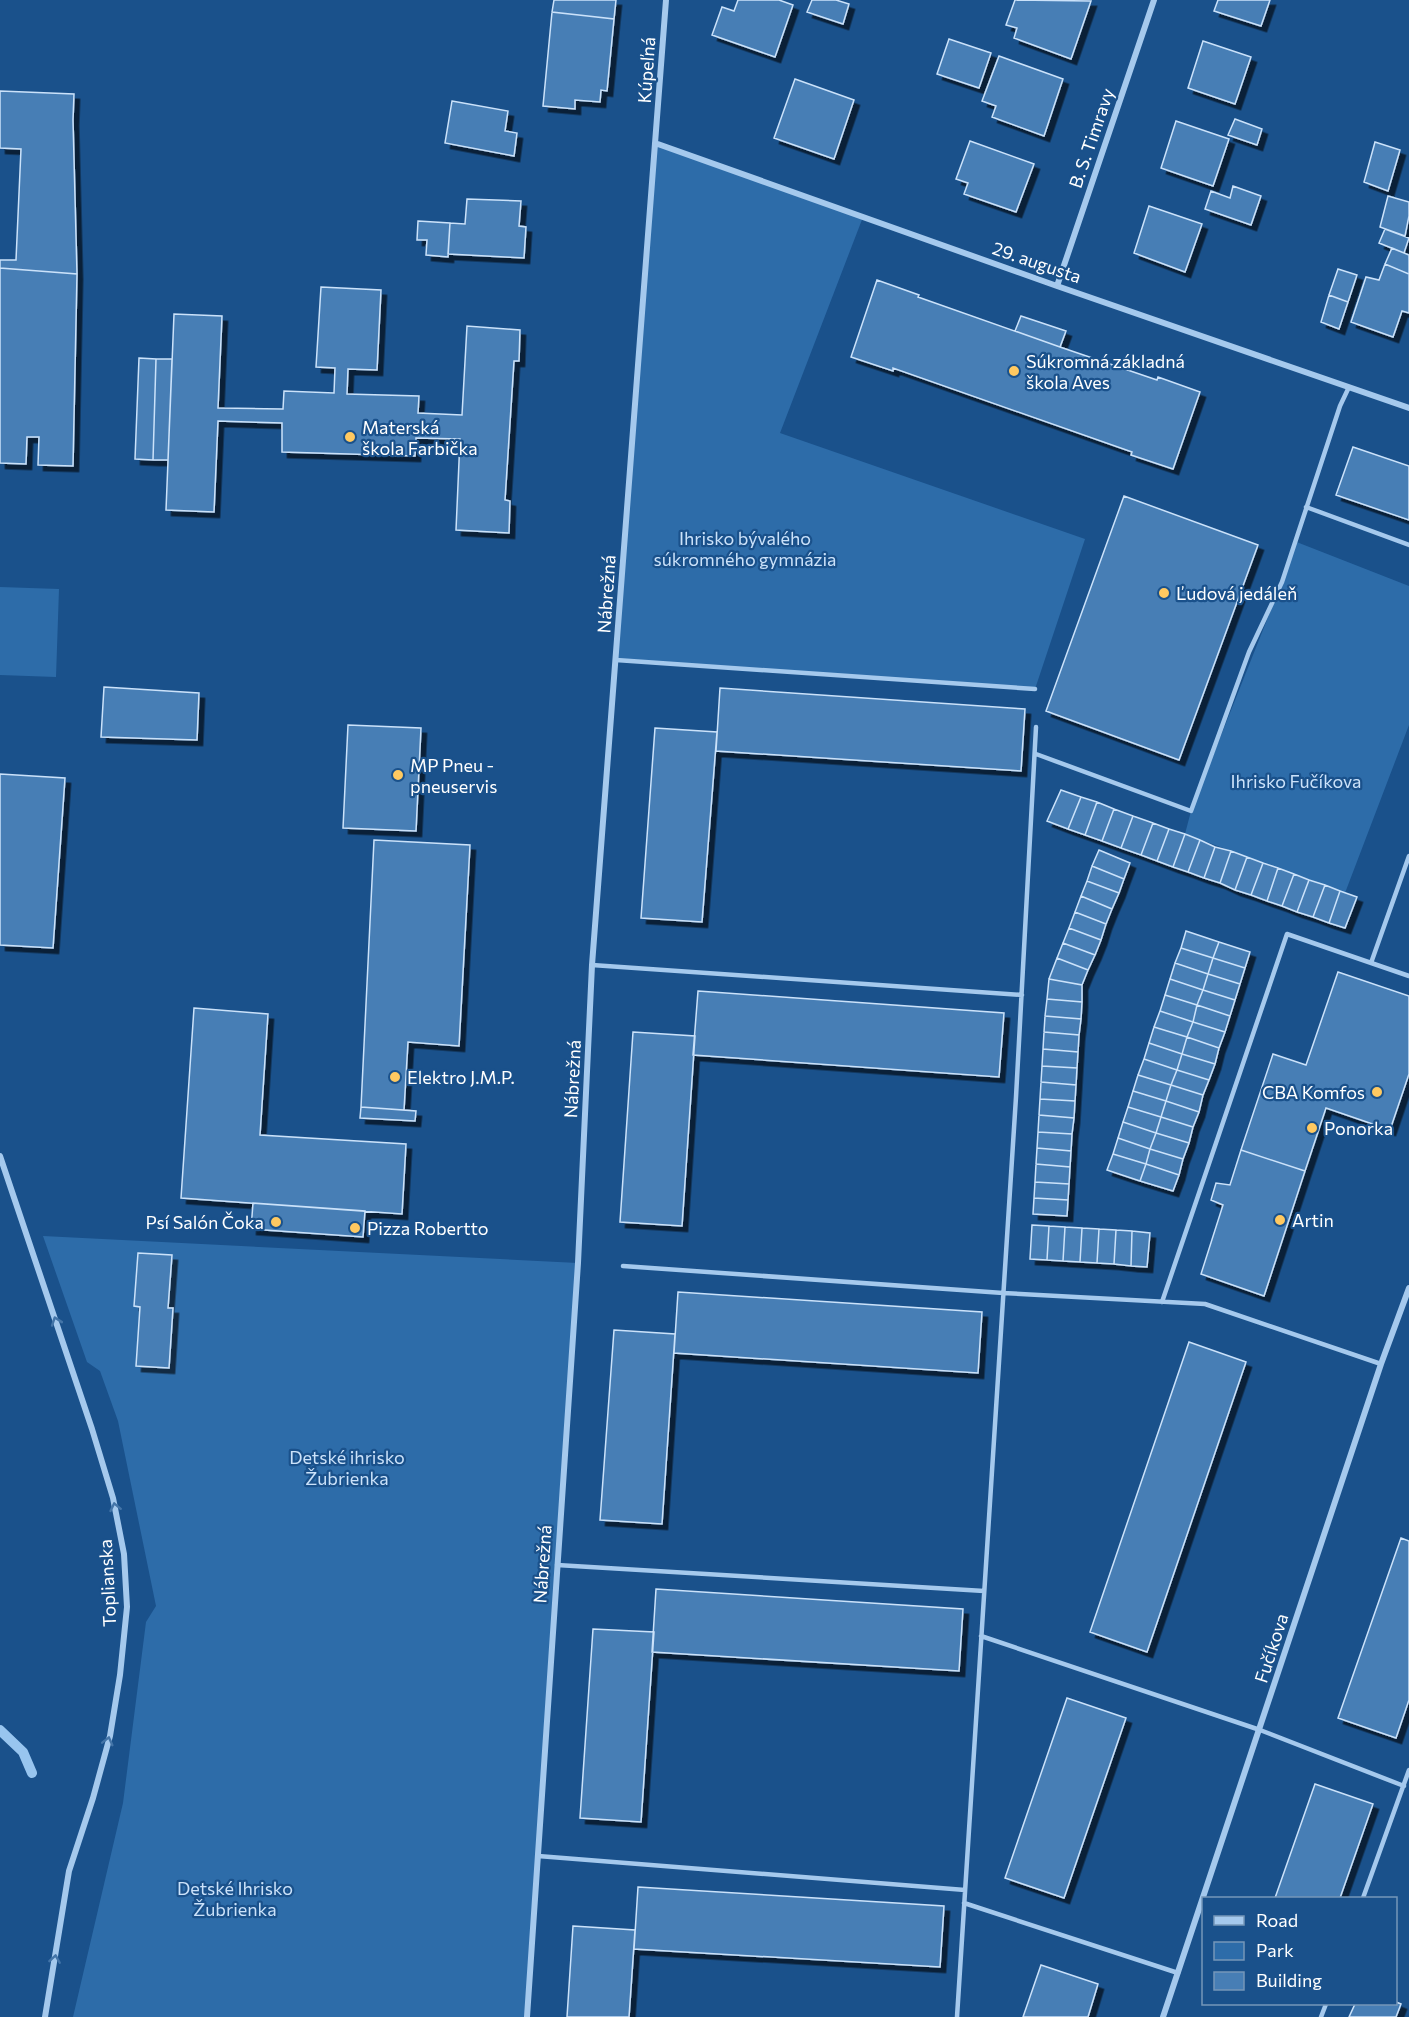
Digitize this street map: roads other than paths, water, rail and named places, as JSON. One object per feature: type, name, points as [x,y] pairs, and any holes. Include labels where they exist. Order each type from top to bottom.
[{"type":"street","name":"Kúpeľná","points":[[655,142],[666,0]]},
{"type":"street","name":"B. S. Timravy","points":[[1057,286],[1154,0]]},
{"type":"street","name":"29. augusta","points":[[655,142],[1057,286],[1409,408]]},
{"type":"street","name":"Nábrežná","points":[[527,2017],[578,1263],[592,965],[655,142]]},
{"type":"street","name":"Toplianska","points":[[0,1156],[113,1498],[124,1554],[127,1607],[119,1686],[110,1736],[69,1871],[45,2017]]},
{"type":"street","name":"Fučíkova","points":[[1203,1897],[1381,1364],[1409,1288]]},
{"type":"street","name":"Fučíkova","points":[[1163,2017],[1202,1901]]},
{"type":"lane","points":[[1036,754],[1191,811],[1249,652],[1282,582],[1340,406],[1349,387]]},
{"type":"lane","points":[[1306,507],[1409,545]]},
{"type":"lane","points":[[616,660],[1035,689]]},
{"type":"lane","points":[[957,2017],[1022,994],[1036,727]]},
{"type":"lane","points":[[1371,963],[1409,856]]},
{"type":"lane","points":[[1162,1302],[1287,934],[1409,976]]},
{"type":"lane","points":[[592,965],[1022,994]]},
{"type":"lane","points":[[622,1266],[1003,1293],[1204,1304],[1381,1364]]},
{"type":"lane","points":[[557,1565],[984,1591]]},
{"type":"lane","points":[[981,1636],[1260,1730],[1404,1786]]},
{"type":"lane","points":[[1364,1897],[1409,1770]]},
{"type":"lane","points":[[538,1856],[965,1890]]},
{"type":"lane","points":[[964,1903],[1178,1972]]},
{"type":"waterway","points":[[0,1730],[23,1752],[32,1773]]},
{"type":"place","name":"Súkromná základná škola Aves","points":[[1014,371]]},
{"type":"place","name":"Materská škola Farbička","points":[[350,437]]},
{"type":"place","name":"Ľudová jedáleň","points":[[1164,593]]},
{"type":"place","name":"MP Pneu - pneuservis","points":[[398,775]]},
{"type":"place","name":"Elektro J.M.P.","points":[[395,1077]]},
{"type":"place","name":"CBA Komfos","points":[[1377,1092]]},
{"type":"place","name":"Ponorka","points":[[1312,1128]]},
{"type":"place","name":"Artin","points":[[1280,1220]]},
{"type":"place","name":"Psí Salón Čoka","points":[[276,1222]]},
{"type":"place","name":"Pizza Robertto","points":[[355,1228]]},
{"type":"park label","name":"Ihrisko bývalého súkromného gymnázia","points":[[745,548]]},
{"type":"park label","name":"Ihrisko Fučíkova","points":[[1296,781]]},
{"type":"park label","name":"Detské ihrisko Žubrienka","points":[[347,1467]]},
{"type":"park label","name":"Detské Ihrisko Žubrienka","points":[[235,1898]]}]
